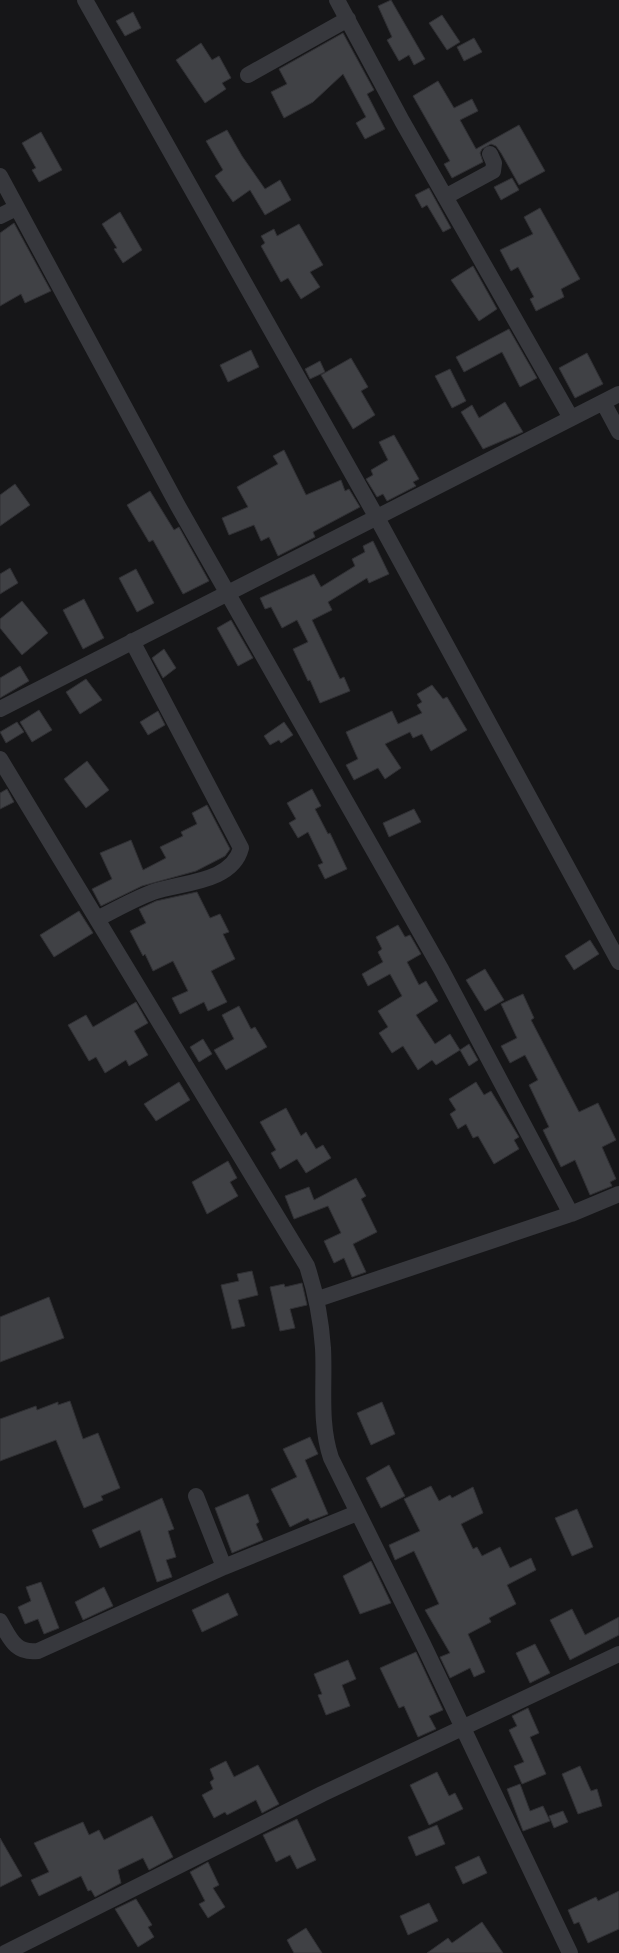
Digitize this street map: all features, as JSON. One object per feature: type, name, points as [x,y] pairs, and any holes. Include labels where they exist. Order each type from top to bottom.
[{"type":"street","points":[[85,0],[376,516],[619,962]]},
{"type":"street","points":[[337,0],[445,197],[571,418]]},
{"type":"street","points":[[248,75],[348,19]]},
{"type":"street","points":[[445,197],[493,171],[494,163],[490,154]]},
{"type":"street","points":[[0,176],[178,506],[441,969],[571,1214]]},
{"type":"street","points":[[0,216],[16,208]]},
{"type":"street","points":[[0,709],[228,591],[619,394]]},
{"type":"street","points":[[603,402],[619,432]]},
{"type":"street","points":[[97,919],[153,892],[222,872],[238,858],[241,848],[132,641]]},
{"type":"street","points":[[0,759],[307,1266],[318,1299],[323,1349],[326,1442],[331,1458],[570,1953]]},
{"type":"street","points":[[318,1299],[571,1214],[619,1194]]},
{"type":"street","points":[[196,1496],[224,1567]]},
{"type":"street","points":[[0,1621],[17,1648],[23,1652],[38,1651],[224,1567],[356,1513]]},
{"type":"street","points":[[5,1953],[184,1862],[462,1726],[619,1654]]},
{"type":"building","points":[[391,0],[425,59],[414,65],[409,55],[399,61],[387,40],[392,37],[378,6]]},
{"type":"building","points":[[133,12],[141,28],[125,36],[116,21]]},
{"type":"building","points":[[442,15],[460,42],[447,50],[429,23]]},
{"type":"building","points":[[343,33],[374,90],[367,94],[385,129],[365,139],[356,123],[366,117],[343,74],[313,102],[284,118],[271,92],[287,84],[279,69]]},
{"type":"building","points":[[474,38],[482,52],[464,61],[457,47]]},
{"type":"building","points":[[201,43],[212,60],[219,56],[231,78],[222,83],[226,89],[205,103],[176,60]]},
{"type":"building","points":[[438,81],[454,108],[472,99],[478,111],[460,120],[476,149],[519,125],[545,171],[519,185],[501,153],[496,146],[491,144],[482,149],[480,153],[483,162],[452,178],[444,164],[450,161],[413,96]]},
{"type":"building","points":[[227,130],[265,189],[280,180],[291,200],[265,215],[250,190],[233,202],[215,176],[223,170],[206,141]]},
{"type":"building","points":[[41,132],[62,170],[39,182],[32,170],[36,168],[22,143]]},
{"type":"building","points":[[512,178],[519,190],[501,200],[494,187]]},
{"type":"building","points":[[429,188],[451,228],[443,232],[427,205],[422,208],[415,195]]},
{"type":"building","points":[[540,208],[580,279],[561,289],[564,297],[536,311],[530,299],[534,297],[518,267],[511,271],[500,250],[533,234],[524,217]]},
{"type":"building","points":[[120,212],[142,250],[123,263],[114,249],[117,248],[102,224]]},
{"type":"building","points":[[14,223],[51,291],[25,303],[21,294],[0,306],[0,233]]},
{"type":"building","points":[[299,224],[323,265],[310,272],[320,287],[301,299],[288,278],[281,282],[261,246],[265,243],[261,236],[274,229],[277,236]]},
{"type":"building","points":[[473,266],[497,309],[479,321],[451,280]]},
{"type":"building","points":[[509,329],[537,378],[520,387],[502,352],[464,372],[456,357]]},
{"type":"building","points":[[251,350],[259,367],[228,382],[220,365]]},
{"type":"building","points":[[587,353],[603,384],[575,398],[559,368]]},
{"type":"building","points":[[351,358],[368,387],[361,391],[375,415],[353,429],[321,375]]},
{"type":"building","points":[[320,361],[325,372],[310,379],[305,369]]},
{"type":"building","points":[[450,369],[466,401],[452,408],[435,376]]},
{"type":"building","points":[[505,402],[523,432],[483,449],[461,412],[472,405],[479,418]]},
{"type":"building","points":[[394,435],[419,479],[413,482],[416,486],[387,501],[383,494],[377,497],[366,479],[373,475],[371,470],[388,460],[379,442]]},
{"type":"building","points":[[284,450],[306,495],[341,480],[345,491],[349,489],[360,507],[313,532],[315,537],[278,556],[269,537],[261,541],[254,525],[229,535],[222,518],[248,507],[237,487],[278,464],[273,456]]},
{"type":"building","points":[[15,484],[30,505],[0,526],[0,495]]},
{"type":"building","points":[[150,491],[174,530],[179,527],[209,581],[183,594],[153,540],[149,542],[127,505]]},
{"type":"building","points":[[373,541],[389,574],[369,583],[367,578],[328,602],[332,610],[312,620],[340,679],[344,677],[350,691],[320,703],[293,649],[308,642],[297,620],[282,628],[271,607],[265,609],[260,598],[314,574],[321,587],[355,566],[352,559],[365,552],[363,546]]},
{"type":"building","points":[[10,568],[18,583],[0,594],[0,574]]},
{"type":"building","points":[[136,569],[154,603],[137,612],[119,578]]},
{"type":"building","points":[[84,599],[104,638],[83,649],[63,610]]},
{"type":"building","points":[[22,601],[48,633],[22,655],[0,628],[0,619]]},
{"type":"building","points":[[231,620],[253,658],[238,666],[217,628]]},
{"type":"building","points":[[164,649],[176,668],[163,678],[152,658]]},
{"type":"building","points":[[20,666],[29,681],[0,698],[0,678]]},
{"type":"building","points":[[86,679],[102,700],[80,714],[66,692]]},
{"type":"building","points":[[432,685],[443,699],[447,697],[467,730],[431,751],[422,734],[413,738],[410,732],[385,744],[401,768],[385,779],[378,768],[354,780],[346,765],[358,759],[346,732],[392,711],[398,724],[422,713],[417,705],[422,702],[417,694]]},
{"type":"building","points":[[39,710],[52,730],[32,742],[20,722]]},
{"type":"building","points":[[158,711],[165,725],[148,735],[140,722]]},
{"type":"building","points":[[17,722],[24,732],[6,743],[0,732]]},
{"type":"building","points":[[284,722],[293,735],[281,743],[279,740],[270,745],[264,736]]},
{"type":"building","points":[[87,761],[109,790],[86,808],[64,779]]},
{"type":"building","points":[[7,789],[14,802],[0,809],[0,793]]},
{"type":"building","points":[[312,789],[321,806],[315,809],[328,834],[330,833],[347,869],[325,879],[318,865],[323,863],[308,832],[298,838],[289,823],[296,819],[287,803]]},
{"type":"building","points":[[207,805],[230,849],[225,856],[196,871],[142,886],[101,906],[92,889],[112,879],[100,853],[131,840],[143,870],[166,858],[160,847],[183,836],[181,832],[197,824],[192,813]]},
{"type":"building","points":[[414,809],[421,822],[389,837],[383,823]]},
{"type":"building","points":[[197,892],[210,918],[220,914],[229,932],[223,934],[235,959],[211,971],[227,1002],[208,1011],[204,1002],[180,1014],[172,998],[188,991],[173,961],[153,971],[145,954],[143,956],[130,931],[146,923],[139,909],[156,901]]},
{"type":"building","points":[[79,911],[93,933],[54,957],[40,935]]},
{"type":"building","points":[[398,925],[405,937],[410,935],[421,954],[407,962],[419,985],[426,981],[438,1001],[416,1015],[435,1044],[450,1034],[460,1050],[436,1065],[432,1060],[418,1070],[403,1046],[392,1053],[379,1033],[388,1027],[378,1011],[402,996],[390,974],[368,986],[362,974],[383,962],[378,952],[382,949],[376,937]]},
{"type":"building","points":[[590,940],[599,954],[574,970],[565,956]]},
{"type":"building","points":[[485,969],[504,1000],[485,1011],[466,980]]},
{"type":"building","points":[[523,994],[534,1018],[531,1020],[579,1112],[598,1103],[616,1140],[602,1147],[616,1179],[610,1182],[612,1186],[590,1195],[575,1160],[561,1167],[543,1130],[549,1127],[529,1085],[538,1080],[525,1055],[510,1063],[501,1046],[517,1038],[501,1004]]},
{"type":"building","points":[[136,1002],[148,1023],[134,1031],[148,1055],[129,1066],[126,1060],[105,1073],[96,1057],[89,1061],[68,1025],[86,1015],[93,1027]]},
{"type":"building","points":[[239,1006],[251,1029],[255,1027],[267,1047],[226,1070],[214,1050],[234,1039],[222,1015]]},
{"type":"building","points":[[203,1039],[212,1054],[199,1062],[190,1047]]},
{"type":"building","points":[[469,1044],[478,1060],[469,1066],[460,1050]]},
{"type":"building","points":[[179,1082],[190,1100],[156,1121],[144,1104]]},
{"type":"building","points":[[476,1082],[484,1095],[491,1091],[519,1137],[514,1140],[519,1149],[494,1164],[478,1136],[473,1138],[466,1124],[458,1129],[450,1114],[456,1110],[449,1099]]},
{"type":"building","points":[[286,1108],[301,1136],[306,1132],[316,1149],[323,1145],[331,1158],[306,1173],[297,1159],[280,1169],[271,1153],[276,1150],[260,1122]]},
{"type":"building","points":[[228,1161],[237,1178],[230,1182],[238,1196],[207,1214],[192,1182]]},
{"type":"building","points":[[356,1178],[366,1196],[361,1199],[377,1232],[353,1244],[366,1272],[352,1277],[344,1258],[334,1263],[324,1241],[341,1233],[328,1206],[294,1219],[285,1196],[309,1187],[314,1200]]},
{"type":"building","points":[[252,1271],[258,1295],[238,1300],[245,1326],[232,1329],[221,1285],[239,1281],[237,1274]]},
{"type":"building","points":[[302,1283],[307,1305],[290,1309],[295,1328],[280,1331],[270,1287],[284,1284],[285,1287]]},
{"type":"building","points":[[49,1297],[64,1338],[0,1362],[0,1317]]},
{"type":"building","points":[[70,1401],[83,1439],[98,1433],[120,1488],[101,1496],[103,1500],[84,1508],[56,1440],[0,1461],[0,1419],[36,1406],[37,1410],[58,1402],[58,1405]]},
{"type":"building","points":[[382,1402],[395,1434],[371,1445],[357,1413]]},
{"type":"building","points":[[310,1437],[318,1454],[305,1460],[328,1514],[310,1521],[308,1518],[290,1527],[271,1489],[297,1477],[283,1449]]},
{"type":"building","points":[[389,1465],[405,1496],[381,1508],[366,1478]]},
{"type":"building","points":[[431,1486],[439,1501],[450,1495],[452,1498],[473,1487],[483,1513],[461,1524],[473,1549],[477,1547],[482,1556],[500,1547],[510,1568],[531,1558],[536,1570],[507,1585],[516,1604],[489,1618],[491,1622],[468,1634],[485,1672],[474,1677],[470,1668],[450,1678],[440,1657],[450,1653],[425,1610],[439,1604],[414,1551],[395,1560],[389,1545],[420,1531],[404,1499]]},
{"type":"building","points":[[248,1494],[259,1522],[256,1524],[263,1540],[232,1553],[215,1508]]},
{"type":"building","points":[[162,1498],[174,1529],[168,1531],[176,1557],[166,1560],[172,1577],[157,1582],[140,1530],[100,1548],[92,1530]]},
{"type":"building","points":[[577,1509],[593,1547],[572,1556],[555,1518]]},
{"type":"building","points":[[371,1561],[391,1603],[360,1614],[343,1576]]},
{"type":"building","points":[[41,1582],[59,1628],[44,1634],[38,1619],[25,1624],[18,1607],[31,1601],[26,1587]]},
{"type":"building","points":[[104,1587],[113,1606],[83,1620],[75,1602]]},
{"type":"building","points":[[228,1593],[238,1615],[202,1632],[192,1610]]},
{"type":"building","points":[[572,1609],[585,1635],[619,1617],[619,1635],[570,1660],[550,1620]]},
{"type":"building","points":[[535,1644],[550,1673],[530,1683],[516,1653]]},
{"type":"building","points":[[416,1652],[443,1710],[429,1716],[436,1729],[418,1737],[404,1706],[399,1708],[380,1668]]},
{"type":"building","points":[[348,1660],[356,1679],[342,1685],[350,1706],[326,1715],[318,1695],[322,1694],[314,1674]]},
{"type":"building","points":[[528,1708],[539,1733],[530,1737],[546,1774],[522,1784],[514,1766],[524,1762],[509,1730],[517,1726],[512,1716]]},
{"type":"building","points":[[226,1761],[234,1777],[258,1765],[279,1804],[262,1813],[256,1800],[227,1815],[225,1812],[214,1818],[202,1795],[213,1789],[210,1782],[214,1779],[210,1769]]},
{"type":"building","points":[[580,1766],[591,1791],[597,1789],[602,1806],[578,1814],[562,1774]]},
{"type":"building","points":[[437,1772],[449,1796],[455,1793],[463,1809],[429,1825],[410,1785]]},
{"type":"building","points":[[520,1784],[530,1811],[543,1806],[550,1821],[523,1831],[507,1789]]},
{"type":"building","points":[[563,1811],[568,1822],[554,1828],[549,1816]]},
{"type":"building","points":[[152,1816],[173,1857],[149,1870],[143,1858],[118,1870],[121,1883],[95,1897],[91,1890],[88,1891],[81,1876],[39,1896],[31,1880],[49,1872],[34,1843],[83,1822],[89,1835],[99,1830],[104,1840]]},
{"type":"building","points":[[297,1819],[316,1860],[297,1869],[290,1855],[276,1862],[263,1835]]},
{"type":"building","points":[[437,1825],[445,1844],[416,1856],[408,1837]]},
{"type":"building","points":[[0,1838],[22,1876],[0,1887]]},
{"type":"building","points":[[479,1856],[487,1873],[463,1884],[455,1867]]},
{"type":"building","points":[[208,1862],[219,1885],[213,1888],[225,1907],[208,1918],[199,1904],[205,1901],[190,1872]]},
{"type":"building","points":[[619,1891],[619,1929],[588,1943],[579,1922],[574,1924],[568,1910],[596,1897],[598,1901]]},
{"type":"building","points":[[136,1899],[152,1925],[148,1927],[154,1937],[138,1947],[115,1909]]},
{"type":"building","points":[[429,1903],[438,1921],[408,1935],[400,1916]]},
{"type":"building","points":[[482,1922],[503,1953],[427,1953],[448,1938],[452,1943]]},
{"type":"building","points":[[306,1928],[322,1953],[294,1953],[287,1940]]}]
